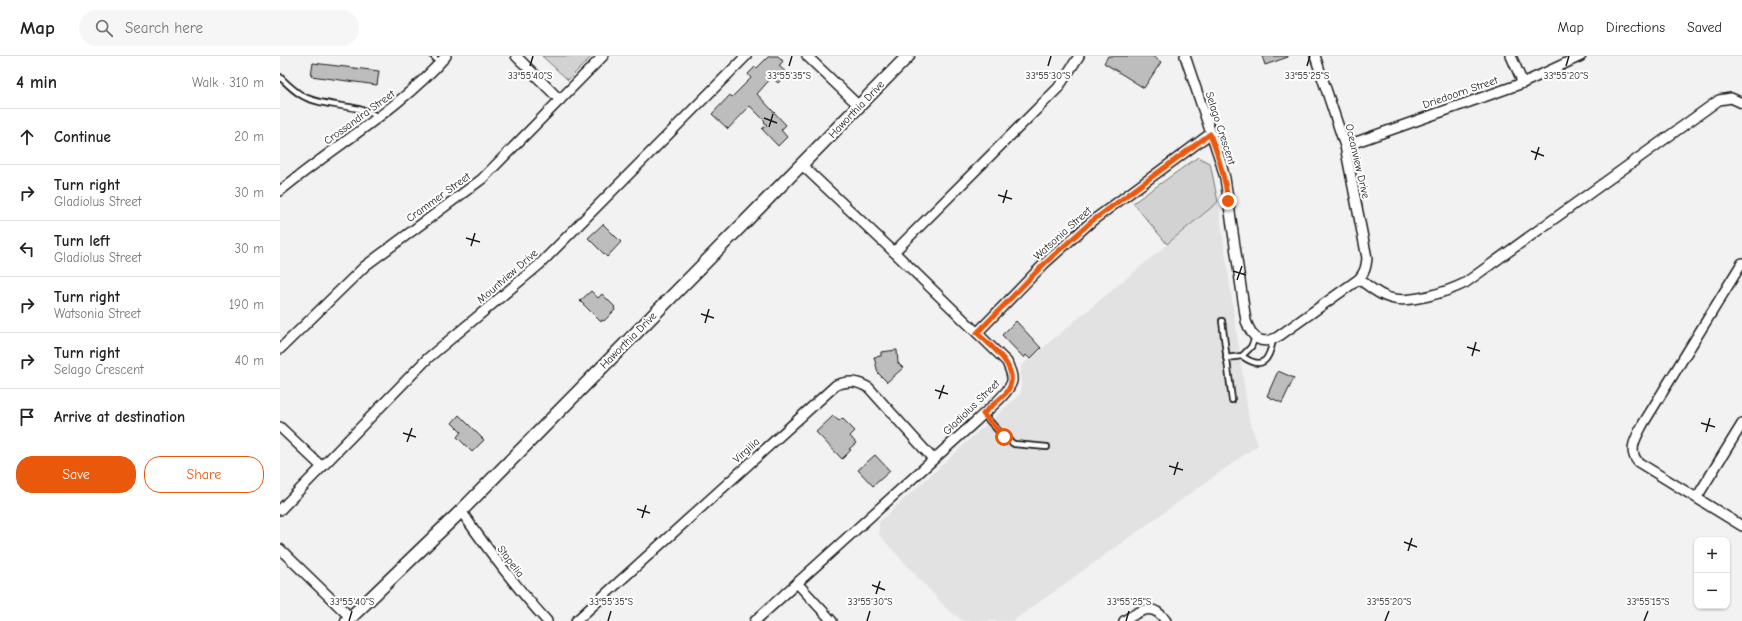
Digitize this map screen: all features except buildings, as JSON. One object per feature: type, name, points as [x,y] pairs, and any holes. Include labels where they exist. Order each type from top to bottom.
[{"type":"street","name":"Crossandra Street","points":[[280,191],[316,162],[379,117],[418,86],[446,56]]},
{"type":"street","points":[[516,56],[560,100]]},
{"type":"street","name":"Crammer Street","points":[[280,349],[365,266],[482,179],[604,56]]},
{"type":"street","name":"Mountview Drive","points":[[280,510],[428,358],[540,265],[746,56]]},
{"type":"street","points":[[807,56],[859,106]]},
{"type":"street","name":"Haworthia Drive","points":[[349,619],[461,511],[908,56]]},
{"type":"street","points":[[894,252],[1058,88],[1079,56]]},
{"type":"street","name":"Selago Crescent","points":[[1185,56],[1225,178],[1246,321],[1249,331],[1255,338]]},
{"type":"street","name":"Oceanview Drive","points":[[1315,56],[1345,146],[1367,258],[1362,276]]},
{"type":"street","points":[[1511,56],[1523,83]]},
{"type":"street","name":"Driedoorn Street","points":[[1345,146],[1523,83],[1581,56]]},
{"type":"street","points":[[1255,338],[1266,341],[1273,340],[1362,276],[1379,294],[1398,300],[1427,296],[1452,290],[1465,283],[1718,100],[1731,98],[1742,103]]},
{"type":"street","name":"Watsonia Street","points":[[977,333],[1044,264],[1092,221],[1210,134]]},
{"type":"street","name":"Gladiolus Street","points":[[755,621],[1006,393],[1012,380],[1010,370],[1006,362],[802,164]]},
{"type":"street","points":[[1742,263],[1643,424],[1634,442],[1633,449],[1634,456],[1638,462],[1742,526]]},
{"type":"street","name":"Virgilia","points":[[576,621],[836,385],[849,381],[869,388],[933,459]]},
{"type":"street","points":[[1697,497],[1742,424]]},
{"type":"street","points":[[280,427],[322,467]]},
{"type":"street","name":"Stapelia","points":[[461,511],[517,588],[547,621]]},
{"type":"street","points":[[280,549],[349,619]]},
{"type":"street","points":[[797,583],[832,621]]},
{"type":"street","points":[[1124,621],[1141,610],[1150,609],[1158,612],[1166,621]]},
{"type":"lane","points":[[433,56],[440,63]]},
{"type":"lane","points":[[280,77],[300,94],[312,100],[356,107],[379,117]]},
{"type":"lane","points":[[1222,321],[1232,400]]},
{"type":"lane","points":[[1242,356],[1248,350],[1255,338]]},
{"type":"lane","points":[[1226,358],[1242,356],[1260,364],[1268,357],[1273,340]]},
{"type":"lane","points":[[983,414],[1010,442],[1014,444],[1047,447]]},
{"type":"shaded area","points":[[542,56],[592,56],[568,80]]},
{"type":"shaded area","points":[[1198,157],[1210,163],[1218,202],[1167,244],[1133,203]]},
{"type":"shaded area","points":[[1218,202],[1249,419],[1258,445],[1013,621],[963,621],[947,609],[879,535],[879,522],[1021,393],[1021,366]]},
{"type":"route","points":[[1004,437],[992,422],[983,414],[1006,393],[1012,380],[1010,370],[1006,362],[977,333],[1044,264],[1092,221],[1210,134],[1225,178],[1228,201]]}]
